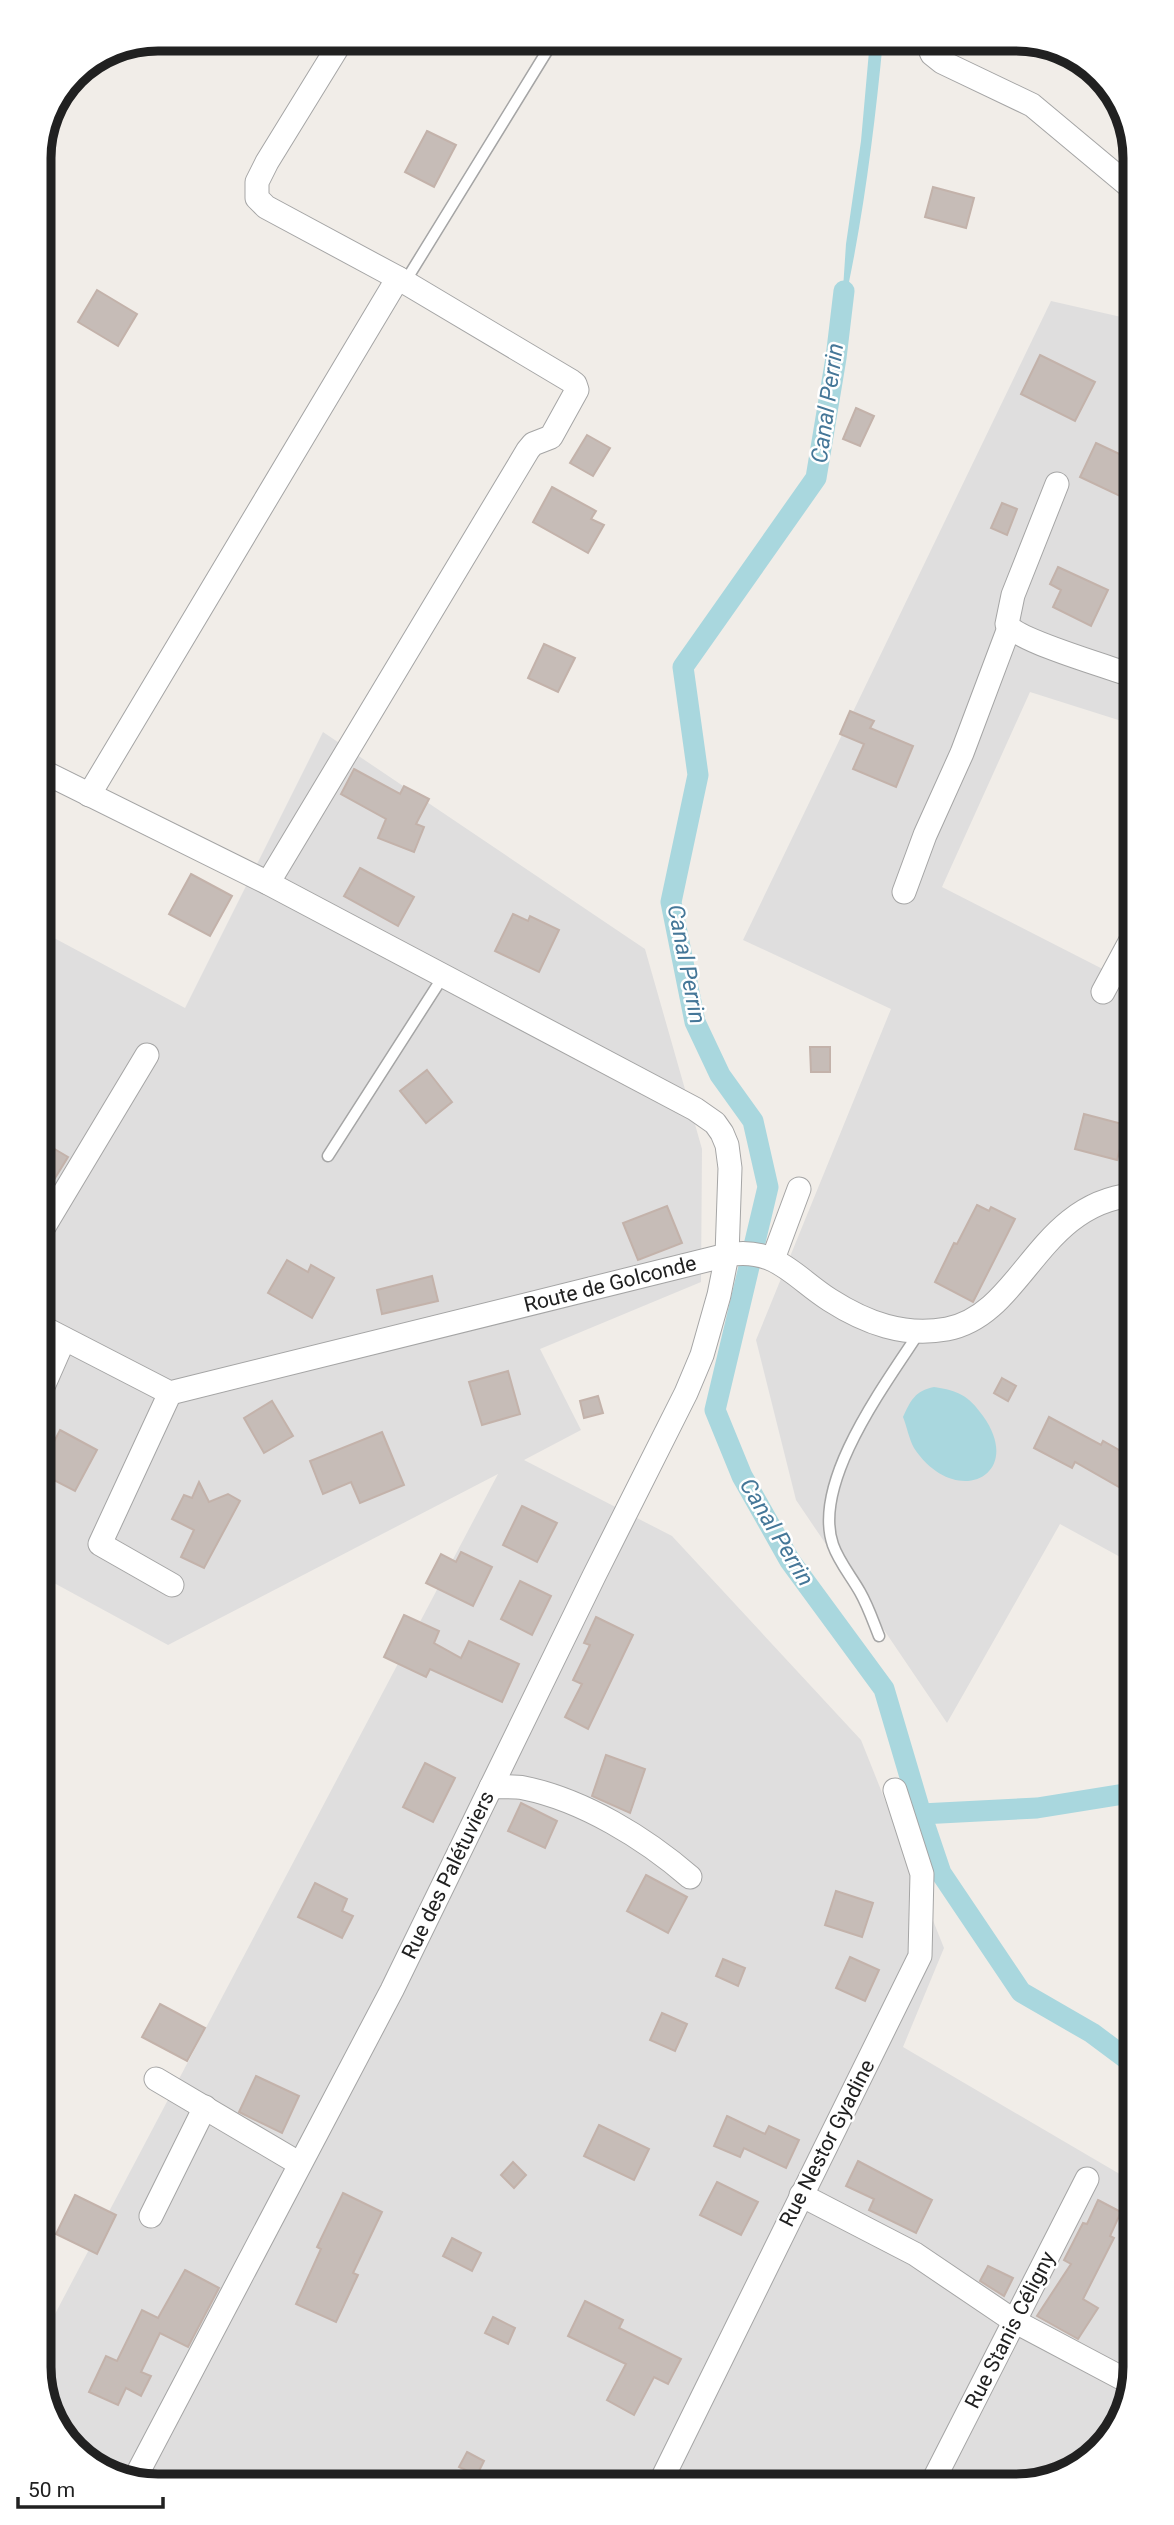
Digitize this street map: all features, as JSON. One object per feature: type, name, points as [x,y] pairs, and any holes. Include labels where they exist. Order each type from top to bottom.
[{"type":"street","points":[[268,883],[528,450],[533,444],[551,438],[577,390],[571,381],[402,280],[266,206],[256,196],[257,182],[267,162],[335,51]]},
{"type":"street","points":[[931,51],[942,62],[1020,98],[1043,113],[1123,181]]},
{"type":"street","points":[[89,795],[402,280]]},
{"type":"street","points":[[904,892],[962,753],[1009,628],[1006,619],[1013,595],[1057,484]]},
{"type":"street","points":[[1009,628],[1033,640],[1123,672]]},
{"type":"street","name":"Rue des Palétuviers","points":[[51,775],[268,883],[683,1102],[715,1124],[727,1145],[730,1157],[727,1255],[709,1333],[686,1393],[392,1990],[138,2472]]},
{"type":"street","points":[[1103,992],[1123,955]]},
{"type":"street","points":[[51,1215],[147,1055]]},
{"type":"street","points":[[772,1259],[799,1189]]},
{"type":"street","name":"Route de Golconde","points":[[170,1393],[727,1255],[750,1252],[772,1259],[830,1300],[879,1325],[905,1331],[948,1329],[968,1323],[999,1298],[1041,1248],[1081,1211],[1103,1201],[1123,1197]]},
{"type":"street","points":[[51,1332],[170,1393],[100,1544],[172,1585]]},
{"type":"street","points":[[51,1369],[64,1339]]},
{"type":"street","points":[[491,1787],[523,1788],[564,1801],[614,1823],[659,1850],[690,1877]]},
{"type":"street","name":"Rue Nestor Gyadine","points":[[664,2474],[920,1956],[922,1874],[895,1790]]},
{"type":"street","points":[[156,2079],[300,2164]]},
{"type":"street","points":[[151,2216],[205,2107]]},
{"type":"street","name":"Rue Stanis Céligny","points":[[937,2474],[1087,2179]]},
{"type":"street","points":[[801,2195],[915,2254],[1014,2321],[1122,2380]]},
{"type":"lane","points":[[402,280],[547,51]]},
{"type":"lane","points":[[328,1156],[443,975]]},
{"type":"lane","points":[[879,1636],[870,1611],[833,1545],[829,1532],[830,1502],[835,1482],[856,1432],[920,1331]]},
{"type":"shaded area","points":[[1051,301],[1123,317],[1123,721],[1030,692],[942,887],[1123,979],[1123,1559],[1060,1524],[947,1723],[796,1500],[756,1340],[891,1009],[743,940]]},
{"type":"shaded area","points":[[323,732],[645,949],[702,1149],[701,1282],[540,1349],[581,1430],[524,1460],[672,1536],[861,1740],[944,1948],[903,2047],[1123,2176],[1121,2388],[1118,2401],[1105,2427],[1097,2438],[1070,2460],[1050,2469],[1016,2474],[151,2474],[124,2469],[104,2460],[77,2438],[69,2427],[56,2401],[53,2388],[51,2322],[498,1474],[168,1645],[51,1581],[51,936],[185,1008]]},
{"type":"water","points":[[869,51],[882,51],[861,216],[841,319],[846,244],[861,141]]},
{"type":"water","points":[[934,1387],[957,1392],[973,1403],[994,1437],[996,1455],[991,1469],[980,1478],[965,1481],[948,1478],[931,1467],[914,1448],[903,1417],[914,1397]]},
{"type":"building","points":[[427,131],[456,145],[434,187],[405,172]]},
{"type":"building","points":[[933,187],[974,198],[966,228],[925,217]]},
{"type":"building","points":[[97,290],[137,314],[118,346],[78,322]]},
{"type":"building","points":[[1040,355],[1095,382],[1075,421],[1021,394]]},
{"type":"building","points":[[856,408],[874,416],[860,446],[843,439]]},
{"type":"building","points":[[587,435],[610,448],[593,476],[570,463]]},
{"type":"building","points":[[1096,443],[1123,456],[1123,489],[1120,496],[1080,477]]},
{"type":"building","points":[[552,487],[596,511],[591,519],[604,525],[588,553],[533,522]]},
{"type":"building","points":[[1002,503],[1017,509],[1007,535],[991,528]]},
{"type":"building","points":[[1058,567],[1108,590],[1091,626],[1053,607],[1061,590],[1050,584]]},
{"type":"building","points":[[544,644],[575,658],[558,692],[528,678]]},
{"type":"building","points":[[850,711],[874,721],[870,728],[913,746],[896,787],[853,769],[864,744],[840,734]]},
{"type":"building","points":[[354,769],[400,794],[404,786],[429,799],[416,824],[424,827],[414,852],[378,838],[386,819],[341,794]]},
{"type":"building","points":[[360,868],[414,897],[398,926],[344,896]]},
{"type":"building","points":[[191,874],[232,896],[210,936],[169,914]]},
{"type":"building","points":[[513,914],[528,921],[530,916],[559,930],[539,972],[495,951]]},
{"type":"building","points":[[810,1047],[830,1047],[830,1072],[811,1072]]},
{"type":"building","points":[[427,1070],[452,1102],[426,1123],[400,1091]]},
{"type":"building","points":[[1084,1114],[1123,1124],[1117,1160],[1075,1149]]},
{"type":"building","points":[[51,1147],[68,1157],[51,1184]]},
{"type":"building","points":[[977,1205],[989,1211],[991,1207],[1015,1219],[973,1302],[935,1282]]},
{"type":"building","points":[[667,1206],[682,1243],[638,1260],[623,1223]]},
{"type":"building","points":[[287,1260],[308,1272],[311,1265],[334,1278],[312,1318],[268,1293]]},
{"type":"building","points":[[432,1276],[438,1301],[382,1314],[377,1290]]},
{"type":"building","points":[[508,1371],[520,1414],[482,1425],[469,1382]]},
{"type":"building","points":[[1002,1378],[1016,1386],[1008,1401],[994,1393]]},
{"type":"building","points":[[598,1396],[603,1413],[584,1418],[580,1401]]},
{"type":"building","points":[[272,1401],[293,1436],[264,1453],[244,1418]]},
{"type":"building","points":[[1049,1417],[1101,1445],[1103,1441],[1123,1452],[1123,1489],[1075,1462],[1072,1468],[1034,1448]]},
{"type":"building","points":[[60,1430],[97,1450],[75,1491],[51,1479],[51,1448]]},
{"type":"building","points":[[382,1432],[404,1485],[360,1503],[351,1482],[323,1494],[310,1461]]},
{"type":"building","points":[[199,1482],[209,1502],[228,1494],[240,1501],[204,1568],[181,1557],[194,1530],[172,1519],[184,1495],[192,1498]]},
{"type":"building","points":[[522,1506],[557,1523],[537,1562],[503,1545]]},
{"type":"building","points":[[461,1552],[492,1567],[473,1606],[426,1583],[441,1554],[456,1562]]},
{"type":"building","points":[[520,1581],[551,1596],[532,1635],[501,1619]]},
{"type":"building","points":[[404,1615],[439,1631],[434,1643],[461,1658],[469,1641],[519,1664],[502,1702],[430,1669],[426,1677],[384,1657]]},
{"type":"building","points":[[596,1617],[633,1635],[588,1729],[565,1717],[582,1684],[573,1680],[590,1645],[584,1643]]},
{"type":"building","points":[[606,1755],[645,1769],[630,1813],[592,1796]]},
{"type":"building","points":[[425,1763],[455,1778],[433,1822],[403,1807]]},
{"type":"building","points":[[521,1803],[557,1821],[545,1848],[508,1831]]},
{"type":"building","points":[[646,1875],[687,1897],[668,1933],[627,1911]]},
{"type":"building","points":[[315,1883],[347,1899],[342,1911],[353,1916],[342,1938],[298,1917]]},
{"type":"building","points":[[836,1891],[873,1903],[862,1937],[825,1925]]},
{"type":"building","points":[[850,1957],[879,1970],[865,2001],[836,1988]]},
{"type":"building","points":[[723,1959],[745,1968],[738,1986],[716,1976]]},
{"type":"building","points":[[160,2004],[205,2028],[187,2061],[142,2037]]},
{"type":"building","points":[[662,2013],[687,2024],[675,2051],[650,2040]]},
{"type":"building","points":[[256,2076],[299,2096],[282,2133],[239,2112]]},
{"type":"building","points":[[727,2116],[765,2134],[769,2126],[799,2140],[786,2168],[744,2148],[740,2157],[714,2146]]},
{"type":"building","points":[[599,2125],[649,2149],[634,2180],[584,2156]]},
{"type":"building","points":[[858,2161],[932,2200],[916,2233],[869,2210],[874,2199],[846,2186]]},
{"type":"building","points":[[513,2162],[526,2175],[514,2188],[501,2175]]},
{"type":"building","points":[[717,2182],[758,2202],[741,2235],[700,2215]]},
{"type":"building","points":[[343,2193],[382,2212],[353,2273],[358,2275],[336,2322],[296,2304],[321,2249],[317,2247]]},
{"type":"building","points":[[75,2195],[116,2215],[97,2254],[56,2234]]},
{"type":"building","points":[[1098,2200],[1121,2212],[1110,2236],[1114,2238],[1083,2299],[1098,2308],[1078,2339],[1037,2316],[1071,2264],[1064,2260],[1083,2223],[1087,2224]]},
{"type":"building","points":[[452,2238],[481,2253],[472,2271],[443,2256]]},
{"type":"building","points":[[988,2266],[1013,2278],[1004,2296],[980,2281]]},
{"type":"building","points":[[185,2270],[219,2288],[188,2347],[160,2333],[141,2372],[151,2376],[141,2396],[126,2388],[118,2405],[89,2392],[106,2356],[117,2361],[142,2310],[158,2318]]},
{"type":"building","points":[[585,2301],[623,2320],[619,2328],[681,2359],[668,2384],[654,2377],[634,2415],[607,2400],[626,2364],[568,2336]]},
{"type":"building","points":[[493,2317],[515,2328],[508,2344],[485,2333]]},
{"type":"building","points":[[467,2452],[484,2461],[478,2474],[459,2467]]},
{"type":"waterway","name":"Canal Perrin","points":[[844,291],[816,478],[683,667],[698,775],[671,902],[695,1022],[720,1075],[753,1121],[768,1187],[715,1410],[742,1476],[790,1561],[884,1689],[941,1873],[1021,1992],[1092,2033],[1123,2056]]},
{"type":"waterway","points":[[921,1814],[1037,1808],[1123,1794]]}]
